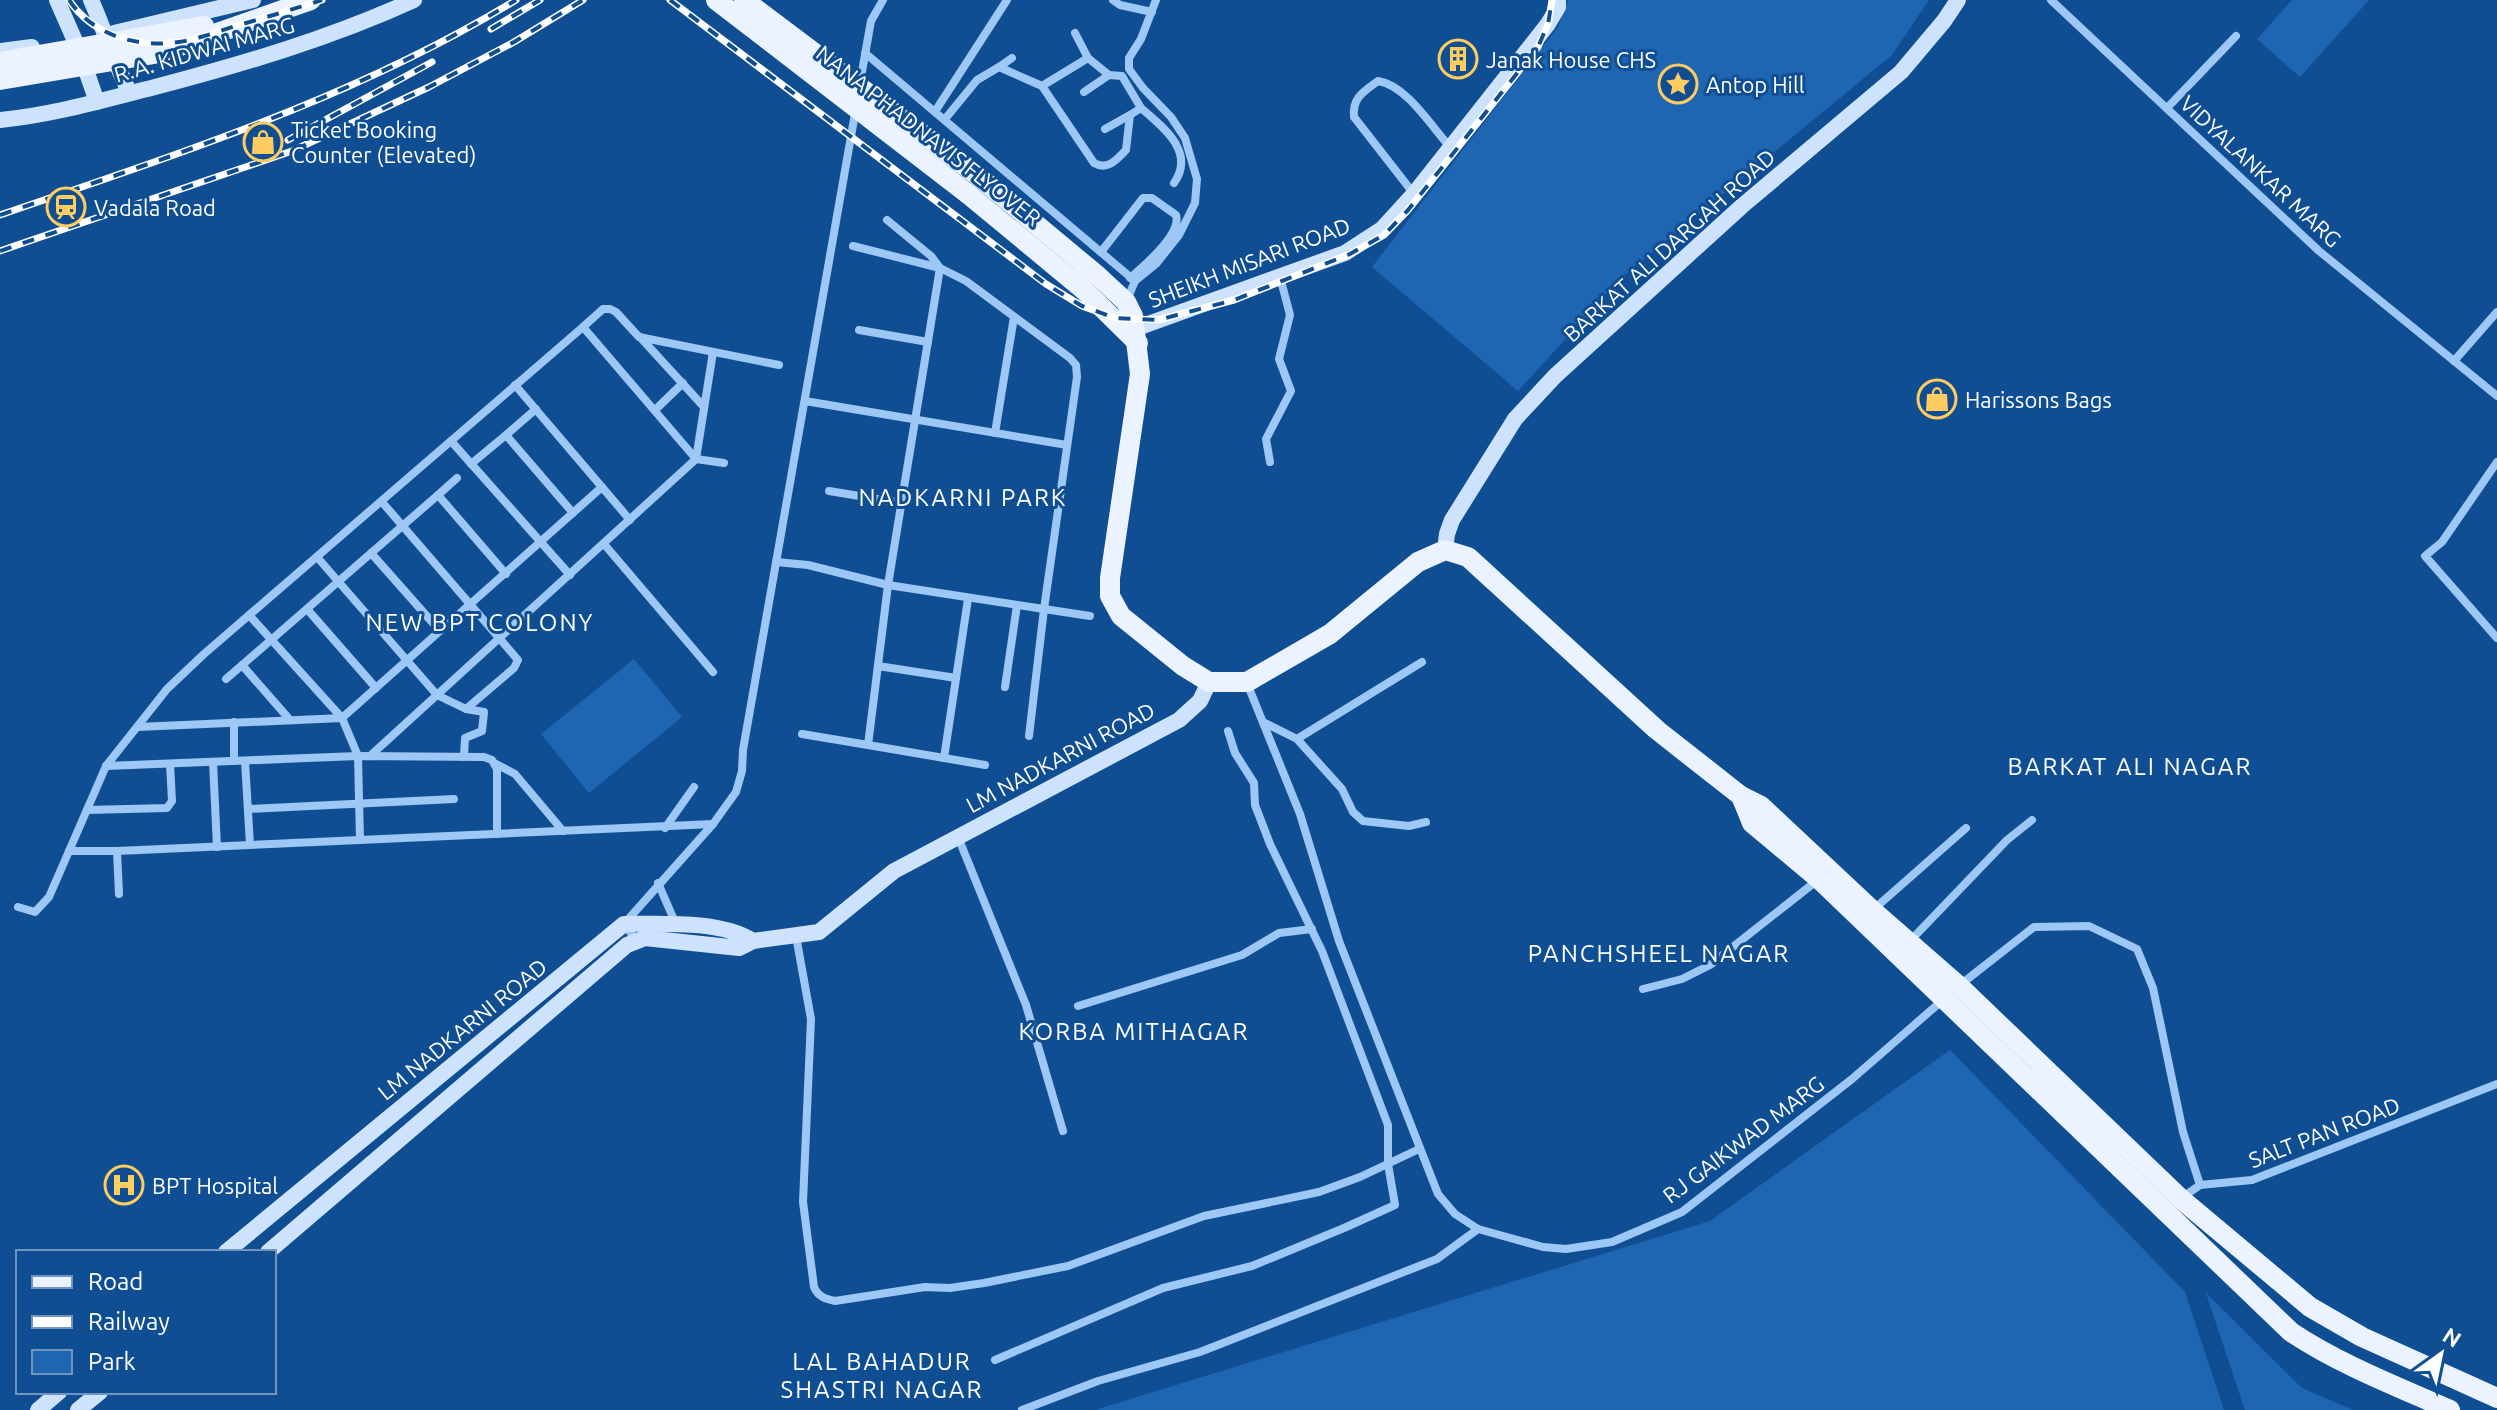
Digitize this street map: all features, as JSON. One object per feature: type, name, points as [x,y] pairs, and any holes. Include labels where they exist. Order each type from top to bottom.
[{"type":"main road","points":[[0,62],[110,47],[215,24],[288,0]]},
{"type":"main road","points":[[110,47],[160,53],[311,0]]},
{"type":"main road","name":"NANA PHADNAVIS FLYOVER","points":[[716,0],[968,194],[1091,283],[1126,302]]},
{"type":"main road","name":"NANA PHADNAVIS FLYOVER","points":[[744,0],[978,176],[1091,283],[1108,314],[1133,334]]},
{"type":"main road","points":[[0,80],[79,53]]},
{"type":"main road","points":[[1126,302],[1140,374],[1110,578],[1110,596],[1121,616],[1183,666],[1209,682],[1247,682],[1330,634],[1418,562],[1445,550],[1468,557],[1657,730],[1741,796],[1761,806],[1909,942],[1952,992]]},
{"type":"main road","points":[[1741,796],[1752,823],[1952,992],[2174,1205],[2291,1332],[2322,1353],[2450,1410]]},
{"type":"main road","points":[[2174,1205],[2338,1325],[2497,1398]]},
{"type":"street","points":[[57,0],[97,102]]},
{"type":"street","points":[[91,0],[130,93]]},
{"type":"street","name":"R.A. KIDWAI MARG","points":[[0,51],[79,53],[110,47],[253,0]]},
{"type":"street","name":"R.A. KIDWAI MARG","points":[[0,120],[39,116],[232,67],[363,23],[414,0]]},
{"type":"street","points":[[636,940],[624,924],[713,824],[736,792],[742,771],[743,750],[865,53],[871,21],[883,0]]},
{"type":"street","points":[[936,110],[1007,0]]},
{"type":"street","points":[[1133,279],[1156,264],[1179,235],[1195,203],[1197,179],[1185,138],[1129,69],[1129,58],[1141,39],[1156,0]]},
{"type":"street","name":"SHEIKH MISARI ROAD","points":[[1133,334],[1357,247],[1382,229],[1414,194],[1548,24],[1558,7],[1558,0]]},
{"type":"street","name":"BARKAT ALI DARGAH ROAD","points":[[1445,550],[1452,520],[1525,408],[1555,376],[1675,266],[1901,72],[1958,0]]},
{"type":"street","name":"VIDYALANKAR MARG","points":[[2051,0],[2319,251],[2497,396]]},
{"type":"street","points":[[1117,2],[1152,12]]},
{"type":"street","points":[[1075,33],[1088,58],[1109,75],[1122,76],[1141,108],[1175,142],[1182,172],[1174,183]]},
{"type":"street","points":[[2167,108],[2236,36]]},
{"type":"street","points":[[865,53],[1133,279]]},
{"type":"street","points":[[945,119],[977,80],[1012,58]]},
{"type":"street","points":[[1042,86],[1088,58]]},
{"type":"street","points":[[999,67],[1042,86],[1094,163],[1100,166],[1113,163],[1126,150],[1130,115]]},
{"type":"street","points":[[1084,92],[1109,75]]},
{"type":"street","points":[[1414,194],[1354,117],[1353,106],[1358,96],[1378,81],[1390,83],[1401,90],[1451,148]]},
{"type":"street","points":[[1105,129],[1141,108]]},
{"type":"street","points":[[1101,252],[1143,198],[1152,198],[1176,215],[1177,224],[1164,244],[1133,279],[1126,302],[1108,314]]},
{"type":"street","points":[[868,745],[888,585],[940,268],[931,256],[887,220]]},
{"type":"street","points":[[853,246],[940,268],[966,281],[1076,365],[1077,377],[1029,736]]},
{"type":"street","points":[[1270,462],[1266,439],[1291,391],[1279,359],[1290,315],[1280,277]]},
{"type":"street","points":[[18,907],[35,912],[49,897],[106,766],[167,689],[603,309],[616,312],[704,407]]},
{"type":"street","points":[[2454,361],[2497,312]]},
{"type":"street","points":[[995,433],[1014,317]]},
{"type":"street","points":[[583,327],[696,459],[724,463]]},
{"type":"street","points":[[859,330],[928,342]]},
{"type":"street","points":[[639,337],[779,365]]},
{"type":"street","points":[[370,756],[696,459],[713,352]]},
{"type":"street","points":[[655,410],[683,383]]},
{"type":"street","points":[[515,385],[630,520]]},
{"type":"street","points":[[805,401],[1067,445]]},
{"type":"street","points":[[471,464],[536,409]]},
{"type":"street","points":[[506,435],[573,513]]},
{"type":"street","points":[[451,441],[570,575]]},
{"type":"street","points":[[2497,462],[2442,542],[2425,556],[2497,638]]},
{"type":"street","points":[[226,679],[457,478]]},
{"type":"street","points":[[138,727],[342,718],[602,487]]},
{"type":"street","points":[[829,491],[902,503]]},
{"type":"street","points":[[438,495],[506,574]]},
{"type":"street","points":[[382,502],[518,660],[466,709]]},
{"type":"street","points":[[604,544],[713,672]]},
{"type":"street","points":[[371,553],[440,631]]},
{"type":"street","points":[[317,557],[437,695],[466,709],[484,712],[482,731],[465,738],[464,757]]},
{"type":"street","points":[[776,562],[808,565],[888,585],[968,599],[1090,616]]},
{"type":"street","points":[[944,758],[968,599]]},
{"type":"street","points":[[1005,687],[1017,605]]},
{"type":"street","points":[[307,609],[376,688]]},
{"type":"street","points":[[249,615],[342,718],[358,756],[360,840]]},
{"type":"street","points":[[1297,739],[1422,662]]},
{"type":"street","points":[[242,665],[290,720]]},
{"type":"street","points":[[878,666],[956,678]]},
{"type":"street","name":"LM NADKARNI ROAD","points":[[270,1250],[605,962],[636,940],[665,939],[739,948],[753,941],[819,932],[894,871],[1179,720],[1200,701],[1209,682]]},
{"type":"street","name":"RJ GAIKWAD MARG","points":[[1247,682],[1300,814],[1339,941],[1438,1194],[1455,1214],[1478,1229],[1543,1247],[1566,1249],[1612,1242],[1682,1212],[1852,1079],[1952,992],[2034,927],[2089,926],[2137,949],[2153,988],[2183,1132],[2200,1185]]},
{"type":"street","points":[[234,722],[234,761]]},
{"type":"street","points":[[1263,722],[1297,739],[1342,789],[1358,819],[1409,826],[1426,822]]},
{"type":"street","points":[[995,1360],[1163,1288],[1252,1266],[1395,1205],[1388,1164],[1388,1125],[1312,929],[1270,844],[1255,805],[1254,783],[1235,753],[1228,731]]},
{"type":"street","points":[[802,734],[985,765]]},
{"type":"street","points":[[106,766],[358,756],[488,758],[515,774],[563,831]]},
{"type":"street","points":[[245,761],[250,845]]},
{"type":"street","points":[[213,762],[217,847]]},
{"type":"street","points":[[87,810],[167,808],[172,801],[170,764]]},
{"type":"street","points":[[496,764],[497,834]]},
{"type":"street","points":[[665,828],[694,787]]},
{"type":"street","points":[[248,809],[454,799]]},
{"type":"street","points":[[1909,942],[2007,840],[2032,820]]},
{"type":"street","points":[[69,851],[713,824]]},
{"type":"street","points":[[1872,910],[1966,828]]},
{"type":"street","points":[[958,836],[1026,1005],[1063,1131]]},
{"type":"street","points":[[117,851],[119,894]]},
{"type":"street","points":[[1643,989],[1682,979],[1710,965],[1819,879]]},
{"type":"street","points":[[658,883],[676,924]]},
{"type":"street","name":"LM NADKARNI ROAD","points":[[228,1250],[624,924],[676,924],[739,932],[753,941]]},
{"type":"street","points":[[1078,1006],[1242,955],[1279,933],[1312,929]]},
{"type":"street","points":[[796,936],[811,1019],[803,1202],[814,1287],[826,1299],[835,1301],[925,1287],[950,1288],[1068,1266],[1204,1216],[1319,1192],[1419,1149]]},
{"type":"street","points":[[555,982],[569,995]]},
{"type":"street","name":"SALT PAN ROAD","points":[[2200,1185],[2252,1180],[2497,1084]]},
{"type":"street","points":[[2174,1205],[2200,1185]]},
{"type":"street","points":[[1022,1410],[1098,1381],[1200,1352],[1407,1271],[1437,1259],[1478,1229]]},
{"type":"street","points":[[38,1410],[57,1394]]},
{"type":"street","points":[[78,1410],[98,1394]]},
{"type":"green space","points":[[1568,0],[1929,0],[1892,55],[1620,279],[1518,391],[1372,267],[1558,27]]},
{"type":"green space","points":[[2292,0],[2369,0],[2300,77],[2257,39]]},
{"type":"green space","points":[[634,659],[682,717],[589,793],[541,734]]},
{"type":"green space","points":[[1950,1050],[2185,1292],[2224,1410],[1095,1410],[1710,1221]]},
{"type":"green space","points":[[2206,1293],[2302,1388],[2353,1410],[2245,1410]]},
{"type":"railway","points":[[69,0],[91,23],[104,31],[148,43],[179,42],[202,37],[322,0]]},
{"type":"railway","points":[[0,215],[199,146],[329,95],[455,35],[516,0]]},
{"type":"railway","points":[[491,29],[540,0]]},
{"type":"railway","points":[[0,251],[292,151],[429,87],[514,42],[583,0]]},
{"type":"railway","points":[[670,0],[1046,284],[1082,306],[1115,318],[1158,320],[1234,300],[1350,254],[1384,235],[1408,210],[1538,47],[1548,24],[1552,0]]},
{"type":"railway","points":[[288,140],[432,62]]},
{"type":"place","name":"Janak House CHS","points":[[1458,59]]},
{"type":"place","name":"Antop Hill","points":[[1678,84]]},
{"type":"place","name":"Ticket Booking Counter (Elevated)","points":[[263,142]]},
{"type":"place","name":"Vadala Road","points":[[66,207]]},
{"type":"place","name":"Harissons Bags","points":[[1937,399]]},
{"type":"place","name":"BPT Hospital","points":[[124,1185]]},
{"type":"district","name":"NADKARNI PARK","points":[[963,497]]},
{"type":"district","name":"NEW BPT COLONY","points":[[480,622]]},
{"type":"district","name":"BARKAT ALI NAGAR","points":[[2130,766]]},
{"type":"district","name":"PANCHSHEEL NAGAR","points":[[1659,953]]},
{"type":"district","name":"KORBA MITHAGAR","points":[[1134,1031]]},
{"type":"district","name":"LAL BAHADUR SHASTRI NAGAR","points":[[882,1375]]}]
